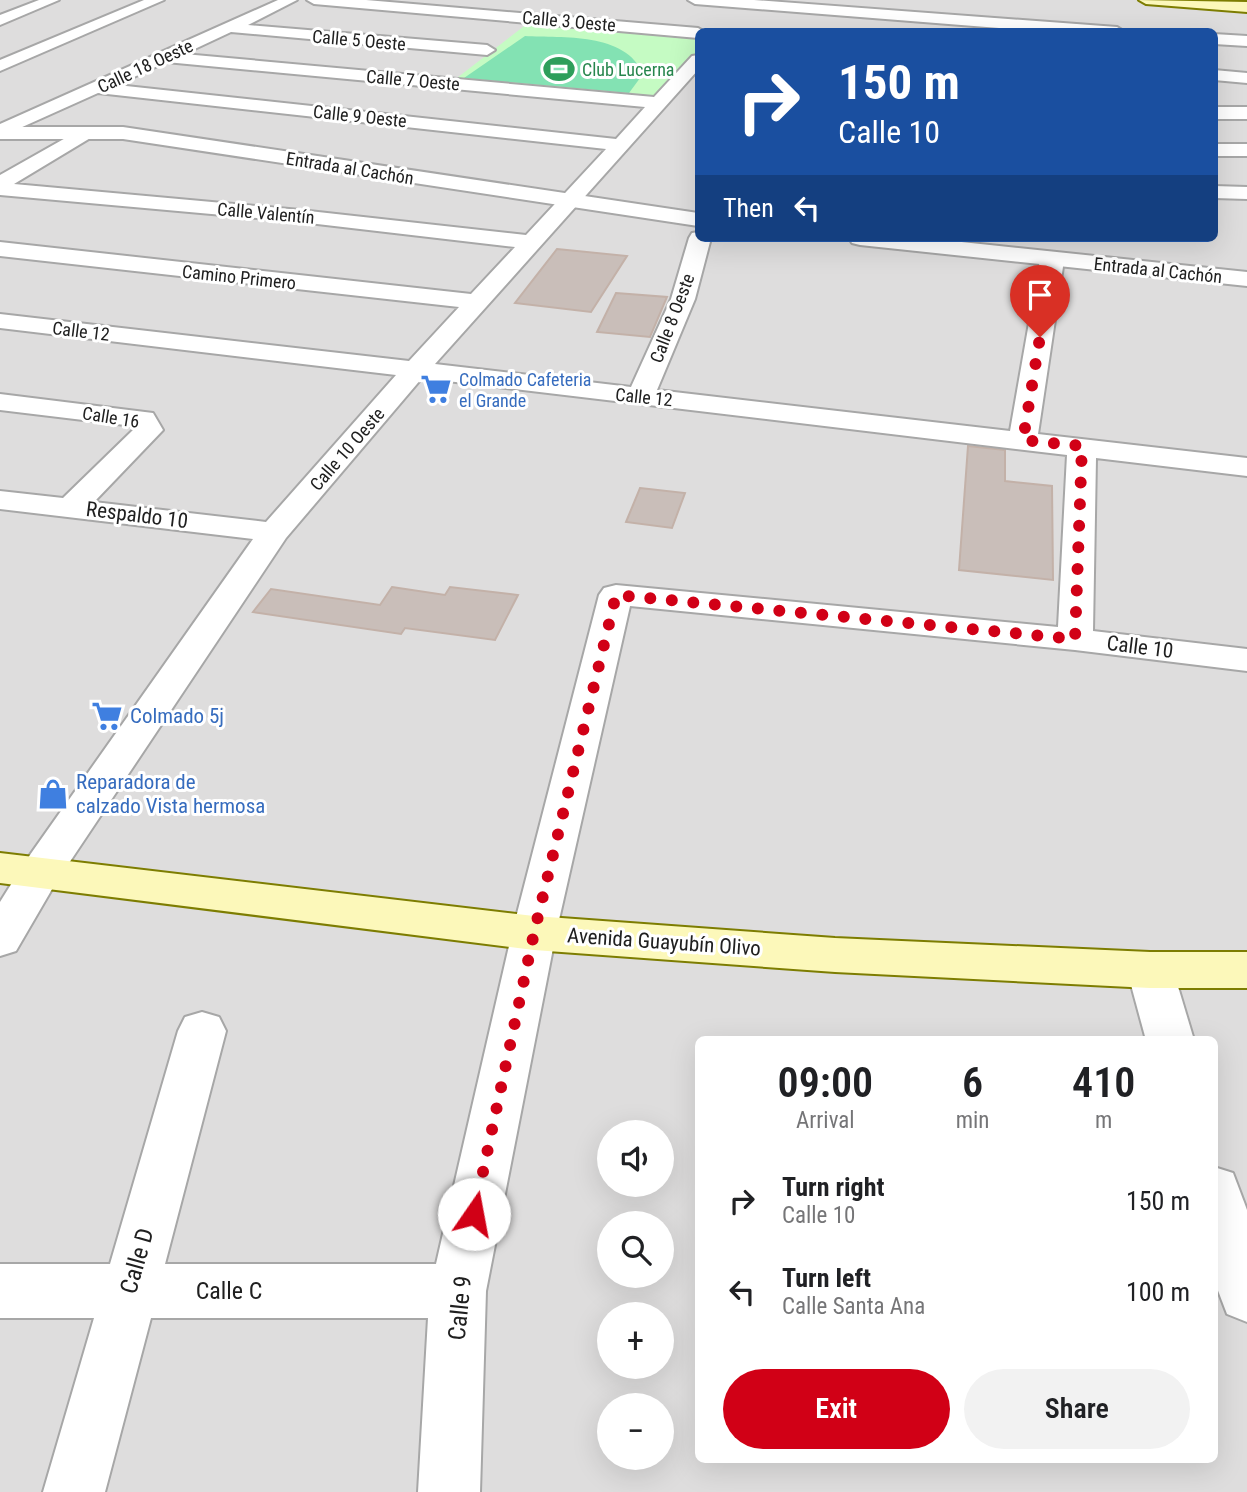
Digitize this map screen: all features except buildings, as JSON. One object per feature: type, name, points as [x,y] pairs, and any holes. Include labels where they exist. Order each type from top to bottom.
[{"type":"main road","points":[[1146,0],[1247,7]]},
{"type":"main road","name":"Avenida Guayubín Olivo","points":[[20,870],[534,933],[835,955],[1150,970],[1247,970]]},
{"type":"street","points":[[0,20],[52,0]]},
{"type":"street","points":[[0,66],[157,0]]},
{"type":"street","name":"Calle 18 Oeste","points":[[0,132],[290,0]]},
{"type":"street","name":"Calle 3 Oeste","points":[[314,0],[695,33]]},
{"type":"street","points":[[695,0],[752,2],[1066,28]]},
{"type":"street","points":[[733,22],[752,2]]},
{"type":"street","points":[[0,5],[30,8]]},
{"type":"street","points":[[864,28],[873,13]]},
{"type":"street","points":[[444,82],[530,18]]},
{"type":"street","name":"Calle 5 Oeste","points":[[230,27],[498,42]]},
{"type":"street","points":[[1218,39],[1247,41]]},
{"type":"street","name":"Calle 7 Oeste","points":[[165,57],[660,103]]},
{"type":"street","name":"Calle 10 Oeste","points":[[0,939],[20,870],[274,532],[414,371],[568,201],[695,67]]},
{"type":"street","points":[[1218,75],[1247,78]]},
{"type":"street","name":"Calle 9 Oeste","points":[[98,88],[621,145]]},
{"type":"street","points":[[1218,113],[1247,113]]},
{"type":"street","name":"Entrada al Cachón","points":[[0,132],[123,134],[695,220]]},
{"type":"street","points":[[0,187],[85,133]]},
{"type":"street","points":[[1218,150],[1247,150]]},
{"type":"street","name":"Calle Valentín","points":[[0,187],[531,242]]},
{"type":"street","points":[[1218,192],[1247,193]]},
{"type":"street","name":"Calle 8 Oeste","points":[[641,396],[683,299],[699,242]]},
{"type":"street","name":"Entrada al Cachón","points":[[931,242],[966,244],[1052,260],[1247,279]]},
{"type":"street","name":"Camino Primero","points":[[0,249],[478,302]]},
{"type":"street","points":[[1023,440],[1052,260]]},
{"type":"street","name":"Calle 12","points":[[0,321],[1247,467]]},
{"type":"street","name":"Calle 16","points":[[0,402],[143,419],[148,424],[149,430],[71,507]]},
{"type":"street","points":[[1075,639],[1082,446]]},
{"type":"street","name":"Respaldo 10","points":[[0,500],[274,532]]},
{"type":"street","name":"Calle 10","points":[[616,595],[1075,639],[1247,660]]},
{"type":"street","name":"Calle 9","points":[[449,1492],[458,1291],[534,933],[616,595]]},
{"type":"street","points":[[1150,970],[1169,1036]]},
{"type":"street","name":"Calle D","points":[[74,1492],[202,1031]]},
{"type":"street","points":[[1218,1203],[1247,1295]]},
{"type":"street","name":"Calle C","points":[[0,1292],[458,1291]]},
{"type":"shaded area","points":[[0,0],[1247,0],[1247,1492],[0,1492]]},
{"type":"green space","points":[[532,20],[695,34],[695,57],[656,100],[453,81]]},
{"type":"green space","name":"Club Lucerna","points":[[525,36],[574,38],[608,44],[635,60],[643,74],[629,93],[464,78]]},
{"type":"place","name":"Club Lucerna","points":[[559,69]]},
{"type":"place","name":"Colmado Cafeteria el Grande","points":[[436,389]]},
{"type":"place","name":"Colmado 5j","points":[[107,716]]},
{"type":"place","name":"Reparadora de calzado Vista hermosa","points":[[53,794]]},
{"type":"route","points":[[474,1214],[534,933],[616,595],[1075,639],[1082,446],[1023,440],[1040,337]]}]
